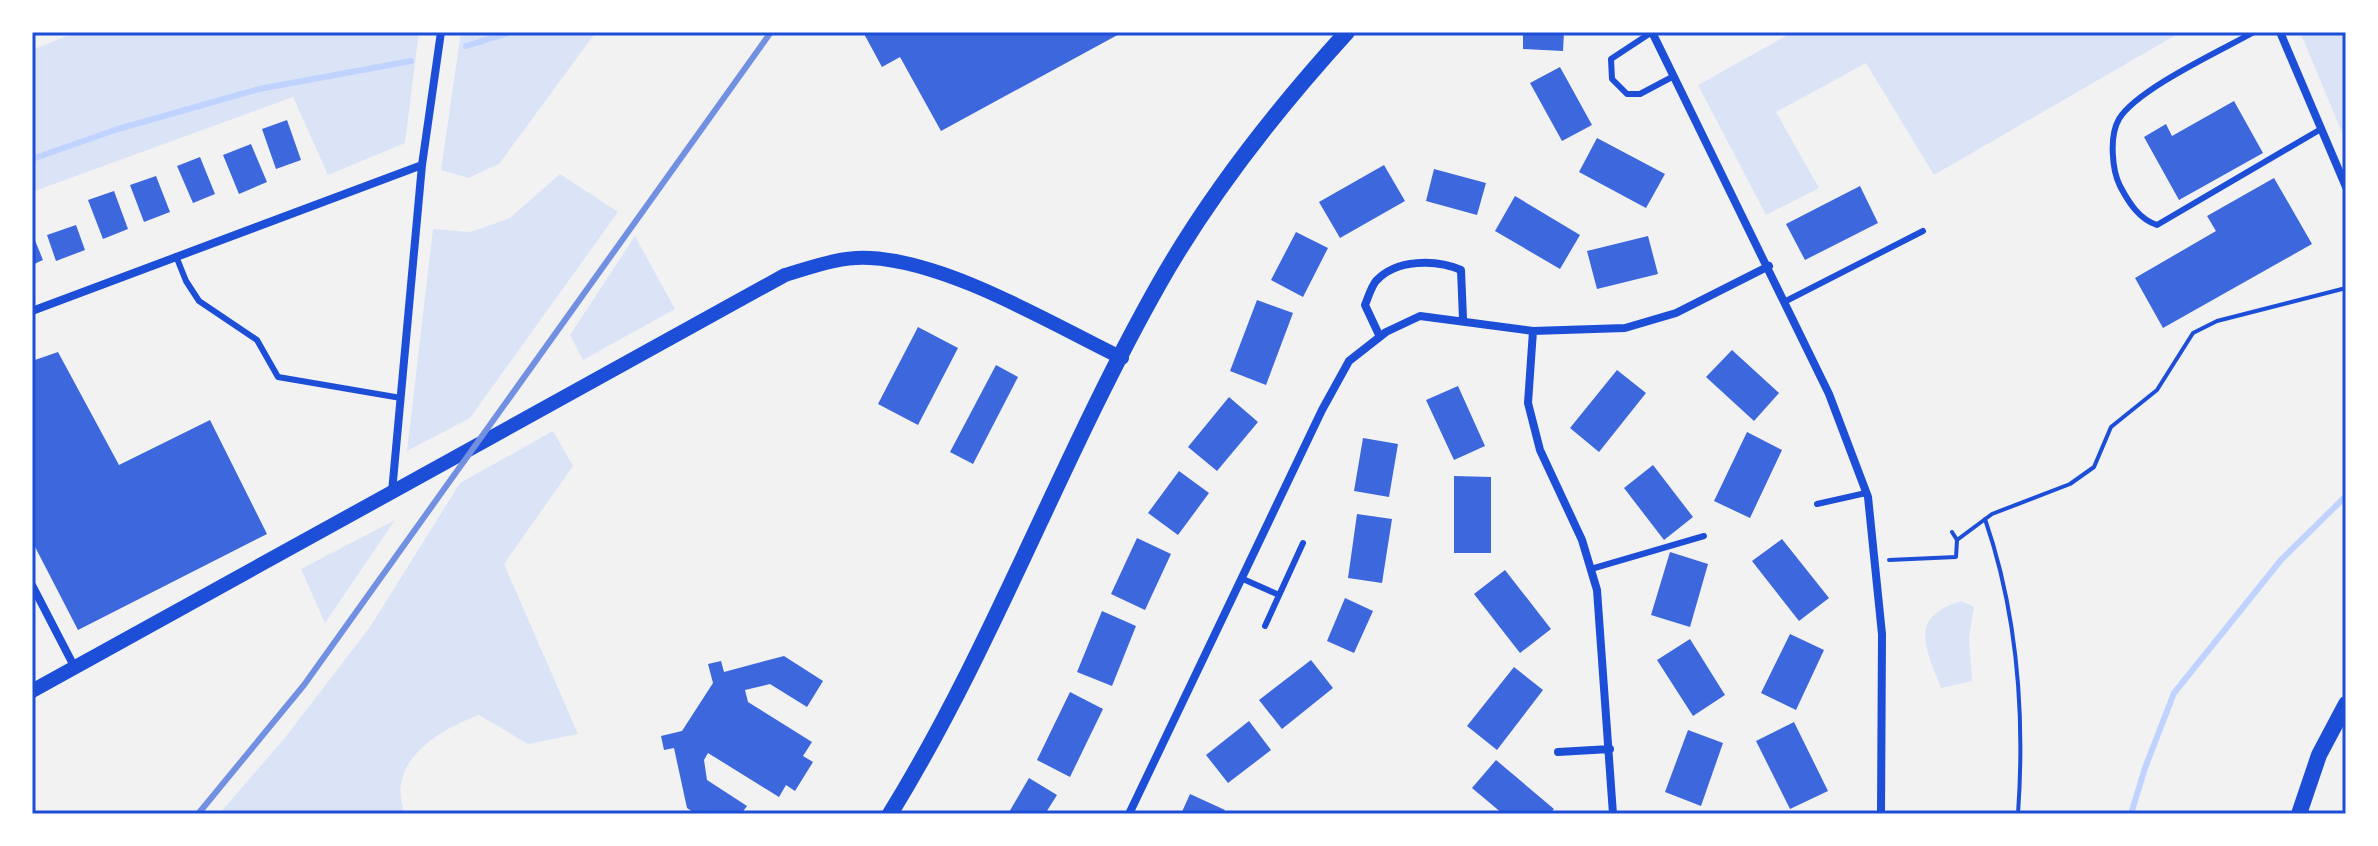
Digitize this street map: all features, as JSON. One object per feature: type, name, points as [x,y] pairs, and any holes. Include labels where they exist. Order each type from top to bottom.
[{"type":"main road","points":[[890,814],[956,698],[1158,285],[1241,156],[1347,32]]},
{"type":"main road","points":[[2299,814],[2319,755],[2346,704]]},
{"type":"street","points":[[392,493],[422,165],[441,32]]},
{"type":"street","points":[[1652,32],[1786,301],[1829,394],[1866,493],[1882,634],[1881,814]]},
{"type":"street","points":[[2280,32],[2346,187]]},
{"type":"street","points":[[32,311],[176,254],[422,165]]},
{"type":"street","points":[[32,691],[785,275],[829,262],[867,257],[910,263],[996,297],[1122,358]]},
{"type":"street","points":[[1380,337],[1365,305],[1376,282],[1399,265],[1447,264],[1461,270],[1463,319]]},
{"type":"street","points":[[1129,814],[1322,410],[1349,361],[1380,337],[1420,316],[1463,319],[1533,331],[1625,328],[1676,313],[1769,266]]},
{"type":"street","points":[[1533,331],[1528,403],[1540,450],[1582,540],[1597,590],[1613,814]]},
{"type":"street","points":[[32,585],[75,669]]},
{"type":"street","points":[[1558,752],[1610,749]]},
{"type":"lane","points":[[1652,32],[1611,59],[1612,79],[1627,94],[1640,94],[1674,76]]},
{"type":"lane","points":[[2254,32],[2171,76],[2119,119],[2114,138],[2115,176],[2126,198],[2145,221],[2157,225],[2321,129]]},
{"type":"lane","points":[[1786,301],[1923,231]]},
{"type":"lane","points":[[176,254],[186,281],[199,301],[257,340],[278,377],[401,398]]},
{"type":"lane","points":[[1817,504],[1866,493]]},
{"type":"lane","points":[[1591,569],[1704,536]]},
{"type":"lane","points":[[1265,626],[1303,543]]},
{"type":"lane","points":[[1243,579],[1279,595]]},
{"type":"path","points":[[1957,540],[1985,519],[2070,484],[2094,467],[2111,427],[2157,390],[2193,333],[2217,321],[2346,288]]},
{"type":"path","points":[[1985,519],[2003,571],[2016,648],[2022,751],[2018,814]]},
{"type":"path","points":[[1875,561],[1956,557],[1957,540],[1952,532]]},
{"type":"shaded area","points":[[76,32],[321,32],[325,36],[333,32],[419,32],[405,143],[328,175],[293,97],[32,192],[32,50]]},
{"type":"shaded area","points":[[461,32],[596,32],[499,164],[468,178],[441,170]]},
{"type":"shaded area","points":[[1793,32],[2181,32],[1934,175],[1866,63],[1776,112],[1819,188],[1766,215],[1698,85]]},
{"type":"shaded area","points":[[2300,32],[2346,32],[2346,142]]},
{"type":"shaded area","points":[[560,174],[618,212],[470,418],[407,451],[433,229],[471,232],[510,218]]},
{"type":"shaded area","points":[[635,236],[675,309],[583,360],[570,335]]},
{"type":"shaded area","points":[[553,431],[573,466],[504,564],[578,734],[528,744],[479,715],[463,722],[431,740],[408,764],[402,779],[401,796],[405,814],[219,814],[284,739],[370,627],[460,483]]},
{"type":"shaded area","points":[[395,520],[325,623],[301,569]]},
{"type":"shaded area","points":[[1961,601],[1974,607],[1969,637],[1972,681],[1941,688],[1926,647],[1927,625],[1944,608]]},
{"type":"building","points":[[863,32],[1123,32],[941,131],[900,57],[882,67]]},
{"type":"building","points":[[1523,32],[1564,32],[1563,51],[1523,49]]},
{"type":"building","points":[[1560,67],[1592,125],[1562,141],[1530,83]]},
{"type":"building","points":[[2234,101],[2263,153],[2179,200],[2144,137],[2166,124],[2172,136]]},
{"type":"building","points":[[287,120],[301,160],[276,169],[262,129]]},
{"type":"building","points":[[1597,138],[1665,174],[1646,208],[1579,172]]},
{"type":"building","points":[[251,144],[267,182],[239,194],[223,155]]},
{"type":"building","points":[[200,157],[215,194],[193,203],[177,166]]},
{"type":"building","points":[[1384,165],[1405,201],[1340,238],[1319,202]]},
{"type":"building","points":[[1434,169],[1486,183],[1477,215],[1426,201]]},
{"type":"building","points":[[156,176],[170,212],[144,222],[130,185]]},
{"type":"building","points":[[2274,178],[2312,244],[2163,328],[2135,278],[2216,231],[2207,216]]},
{"type":"building","points":[[1860,186],[1878,223],[1805,260],[1786,224]]},
{"type":"building","points":[[114,191],[128,229],[103,239],[88,200]]},
{"type":"building","points":[[1515,196],[1580,235],[1560,269],[1495,231]]},
{"type":"building","points":[[76,225],[85,250],[56,261],[47,235]]},
{"type":"building","points":[[1296,232],[1328,248],[1303,297],[1271,280]]},
{"type":"building","points":[[32,233],[43,260],[32,265]]},
{"type":"building","points":[[1648,236],[1658,274],[1597,289],[1587,251]]},
{"type":"building","points":[[1257,300],[1293,313],[1266,385],[1230,371]]},
{"type":"building","points":[[918,327],[958,348],[918,425],[878,404]]},
{"type":"building","points":[[1732,350],[1779,393],[1754,421],[1706,377]]},
{"type":"building","points":[[58,352],[119,465],[210,420],[267,534],[78,630],[32,541],[32,361]]},
{"type":"building","points":[[996,365],[1018,377],[973,464],[950,452]]},
{"type":"building","points":[[1617,370],[1646,393],[1599,452],[1570,428]]},
{"type":"building","points":[[1458,386],[1485,446],[1454,460],[1426,400]]},
{"type":"building","points":[[1229,397],[1258,422],[1217,471],[1188,447]]},
{"type":"building","points":[[1747,432],[1782,450],[1750,518],[1714,501]]},
{"type":"building","points":[[1363,438],[1398,444],[1389,497],[1354,491]]},
{"type":"building","points":[[1653,465],[1693,517],[1664,540],[1624,488]]},
{"type":"building","points":[[1179,471],[1209,493],[1178,535],[1148,513]]},
{"type":"building","points":[[1454,476],[1491,477],[1491,553],[1454,553]]},
{"type":"building","points":[[1357,514],[1392,519],[1382,583],[1348,578]]},
{"type":"building","points":[[1137,538],[1171,554],[1145,610],[1111,594]]},
{"type":"building","points":[[1782,539],[1829,598],[1799,621],[1752,561]]},
{"type":"building","points":[[1670,552],[1708,564],[1690,627],[1651,615]]},
{"type":"building","points":[[1505,570],[1551,629],[1520,653],[1474,594]]},
{"type":"building","points":[[1345,598],[1373,611],[1354,653],[1327,641]]},
{"type":"building","points":[[1102,611],[1136,626],[1112,686],[1077,672]]},
{"type":"building","points":[[1790,634],[1824,650],[1796,710],[1761,693]]},
{"type":"building","points":[[1690,639],[1725,695],[1693,716],[1657,660]]},
{"type":"building","points":[[784,656],[823,681],[807,707],[770,684],[745,690],[748,702],[812,742],[803,756],[813,762],[795,791],[786,785],[779,797],[708,753],[704,760],[707,780],[747,806],[741,814],[696,814],[687,808],[674,748],[664,750],[661,736],[682,731],[713,683],[708,664],[721,661],[724,672]]},
{"type":"building","points":[[1311,660],[1333,688],[1282,729],[1259,700]]},
{"type":"building","points":[[1514,667],[1543,690],[1497,750],[1467,726]]},
{"type":"building","points":[[1070,692],[1103,709],[1070,777],[1037,760]]},
{"type":"building","points":[[1249,721],[1271,750],[1228,783],[1206,755]]},
{"type":"building","points":[[1794,722],[1828,791],[1790,809],[1756,741]]},
{"type":"building","points":[[1688,730],[1723,743],[1701,806],[1665,792]]},
{"type":"building","points":[[1496,760],[1554,809],[1549,814],[1503,814],[1472,788]]},
{"type":"building","points":[[1029,778],[1057,795],[1045,814],[1008,814]]},
{"type":"building","points":[[1190,794],[1225,810],[1223,814],[1181,814]]},
{"type":"waterway","points":[[466,46],[511,32]]},
{"type":"waterway","points":[[32,159],[118,129],[259,89],[411,61]]},
{"type":"waterway","points":[[2131,814],[2174,693],[2281,560],[2346,496]]},
{"type":"railway","points":[[198,814],[304,685],[771,32]]}]
